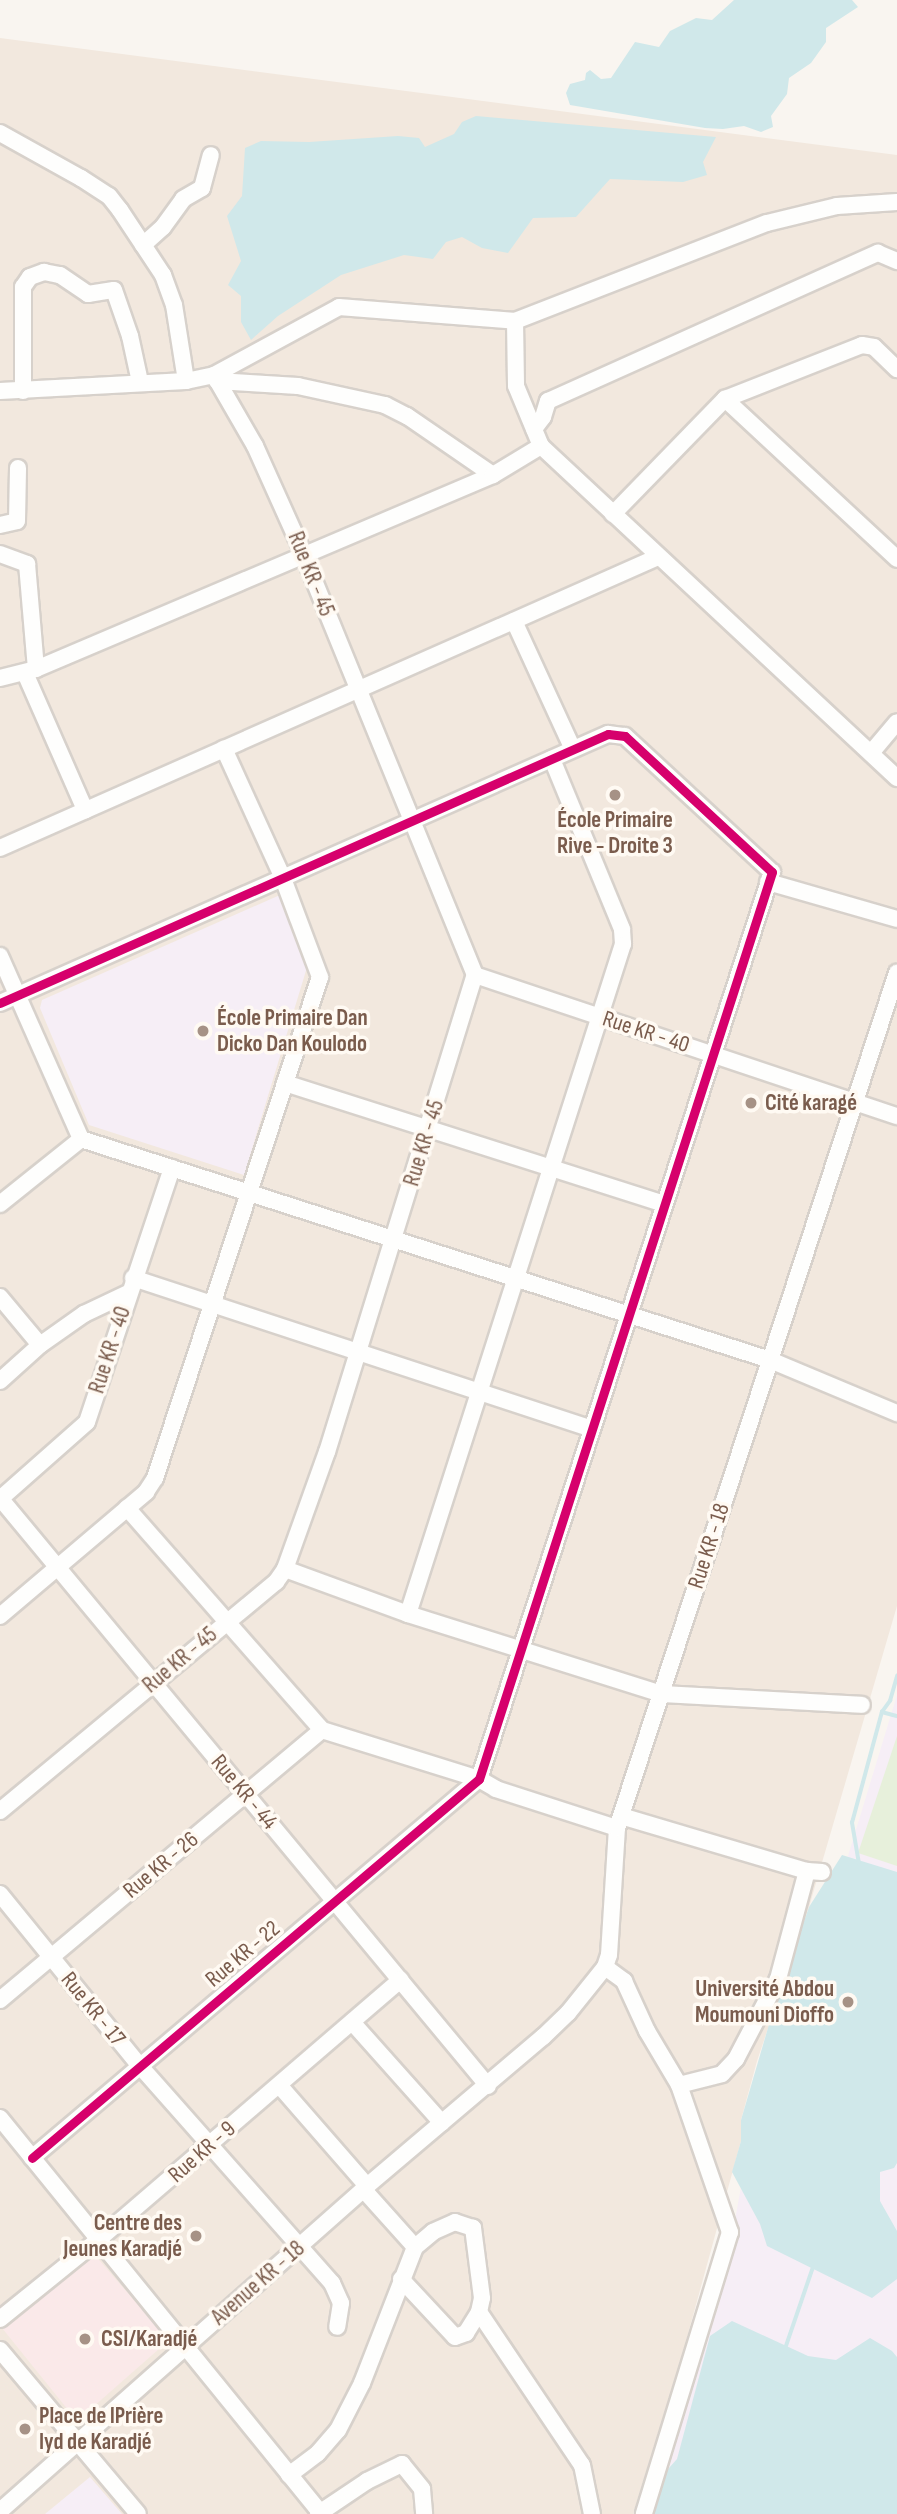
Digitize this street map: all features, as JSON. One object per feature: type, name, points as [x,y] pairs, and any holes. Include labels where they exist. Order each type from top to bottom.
[{"type":"street","points":[[0,134],[40,153],[109,197],[163,275],[174,305],[186,381]]},
{"type":"street","points":[[143,245],[163,227],[183,199],[202,188],[211,155]]},
{"type":"street","points":[[216,378],[339,307],[515,321],[767,223],[837,206],[897,202]]},
{"type":"street","points":[[534,429],[543,417],[548,401],[878,253],[897,261]]},
{"type":"street","points":[[23,391],[23,287],[30,276],[44,272],[60,275],[88,294],[114,290],[130,336],[140,382]]},
{"type":"street","points":[[515,321],[516,386],[541,446],[897,778]]},
{"type":"street","points":[[613,514],[725,399],[862,345],[874,347],[897,369]]},
{"type":"street","points":[[0,391],[216,378],[298,386],[385,405],[407,416],[493,475]]},
{"type":"street","name":"Rue KR - 45","points":[[0,1811],[276,1582],[285,1569],[298,1540],[359,1353],[475,975],[304,555],[255,446],[216,378]]},
{"type":"street","points":[[725,399],[897,559]]},
{"type":"street","points":[[0,677],[31,671],[493,475],[541,446]]},
{"type":"street","points":[[0,525],[17,521],[18,468]]},
{"type":"street","points":[[0,554],[27,564],[31,671],[85,810]]},
{"type":"street","points":[[0,848],[658,557]]},
{"type":"street","points":[[514,621],[573,749]]},
{"type":"street","points":[[871,753],[897,722]]},
{"type":"street","points":[[0,1003],[608,734],[625,736],[772,872],[479,1779]]},
{"type":"street","points":[[0,1616],[146,1492],[155,1478],[214,1305],[321,972],[282,876],[224,749]]},
{"type":"street","points":[[408,1614],[624,938],[552,759]]},
{"type":"street","points":[[768,882],[897,919]]},
{"type":"street","points":[[0,957],[81,1139],[770,1360],[897,1413]]},
{"type":"street","name":"Rue KR - 18","points":[[605,1967],[619,1822],[897,973]]},
{"type":"street","name":"Rue KR - 40","points":[[475,975],[897,1116]]},
{"type":"street","points":[[285,1083],[664,1204]]},
{"type":"street","points":[[0,1204],[81,1139]]},
{"type":"street","name":"Rue KR - 40","points":[[0,1498],[87,1422],[172,1168]]},
{"type":"street","points":[[0,1381],[40,1345],[131,1285],[214,1305],[592,1429]]},
{"type":"street","points":[[0,1297],[40,1345]]},
{"type":"street","name":"Rue KR - 44","points":[[0,1498],[488,2086]]},
{"type":"street","points":[[127,1508],[322,1730],[479,1779],[496,1789],[814,1872],[778,1979],[736,2059],[722,2074],[679,2085]]},
{"type":"street","points":[[285,1569],[408,1614],[661,1695],[862,1705]]},
{"type":"street","name":"Rue KR - 26","points":[[0,2000],[322,1730]]},
{"type":"street","name":"Rue KR - 22","points":[[32,2158],[479,1779]]},
{"type":"street","name":"Rue KR - 17","points":[[0,1894],[140,2066],[300,2247],[338,2294],[341,2303],[337,2327]]},
{"type":"street","points":[[488,2086],[568,2013],[605,1967],[624,1981],[647,2031],[679,2085],[730,2232],[644,2514]]},
{"type":"street","name":"Rue KR - 9","points":[[0,2319],[98,2240],[400,1980]]},
{"type":"street","points":[[352,2022],[442,2123]]},
{"type":"street","points":[[279,2085],[415,2247]]},
{"type":"street","name":"Avenue KR - 18","points":[[0,2511],[365,2188],[488,2086]]},
{"type":"street","points":[[0,2118],[319,2513],[367,2481],[402,2464],[422,2489],[424,2514]]},
{"type":"street","points":[[289,2475],[332,2439],[362,2383],[401,2280],[415,2247],[433,2232],[456,2222],[473,2228],[482,2298],[479,2312],[466,2333],[454,2337],[401,2280]]},
{"type":"street","points":[[479,2312],[582,2465],[592,2514]]},
{"type":"street","points":[[0,2350],[138,2514]]},
{"type":"shaded area","points":[[0,38],[897,155],[897,1606],[809,1907],[757,2061],[741,2120],[741,2141],[683,2352],[633,2514],[0,2514]]},
{"type":"shaded area","points":[[280,895],[308,964],[244,1175],[89,1125],[40,1008],[42,1000]]},
{"type":"shaded area","name":"Université Abdou Moumouni Dioffo","points":[[897,1695],[897,2514],[656,2514],[728,2258],[748,2149],[848,1856]]},
{"type":"shaded area","name":"CSI/Karadjé","points":[[93,2253],[160,2330],[159,2349],[77,2421],[2,2328]]},
{"type":"shaded area","points":[[90,2477],[122,2514],[45,2514]]},
{"type":"green space","points":[[897,1736],[897,1866],[858,1853]]},
{"type":"water","points":[[734,0],[852,0],[858,7],[826,28],[826,42],[811,63],[789,78],[787,94],[771,116],[773,127],[761,132],[744,126],[705,128],[570,105],[566,93],[570,84],[585,80],[586,73],[590,70],[601,79],[611,78],[635,42],[659,47],[670,31],[696,18],[712,20]]},
{"type":"water","points":[[476,116],[716,137],[703,162],[707,175],[683,182],[610,179],[576,217],[533,218],[508,253],[482,248],[462,237],[446,242],[433,259],[404,255],[341,275],[278,316],[251,340],[241,322],[241,296],[228,285],[241,261],[227,216],[242,196],[245,148],[261,141],[309,142],[398,136],[419,138],[425,147],[454,134],[462,122]]},
{"type":"water","points":[[842,1855],[897,1872],[897,2163],[894,2168],[880,2172],[880,2201],[897,2231],[897,2279],[872,2298],[767,2246],[760,2224],[732,2172],[741,2141],[741,2120],[775,2004],[809,1907]]},
{"type":"water","points":[[732,2321],[808,2356],[836,2360],[870,2338],[892,2351],[897,2357],[897,2514],[651,2514],[660,2478],[677,2459],[710,2336]]},
{"type":"waterway","points":[[859,1864],[852,1823],[882,1712],[890,1701],[897,1676]]},
{"type":"waterway","points":[[882,1712],[897,1716]]},
{"type":"waterway","points":[[786,2346],[813,2267]]},
{"type":"cycle path","points":[[0,1003],[608,734],[625,736],[772,872],[479,1779],[32,2158]]},
{"type":"place","name":"École Primaire Rive - Droite 3","points":[[615,795]]},
{"type":"place","name":"École Primaire Dan Dicko Dan Koulodo","points":[[203,1031]]},
{"type":"place","name":"Cité karagé","points":[[751,1103]]},
{"type":"place","name":"Université Abdou Moumouni Dioffo","points":[[848,2002]]},
{"type":"place","name":"Centre des Jeunes Karadjé","points":[[196,2236]]},
{"type":"place","name":"CSI/Karadjé","points":[[85,2339]]},
{"type":"place","name":"Place de lPrière Iyd de Karadjé","points":[[25,2429]]}]
